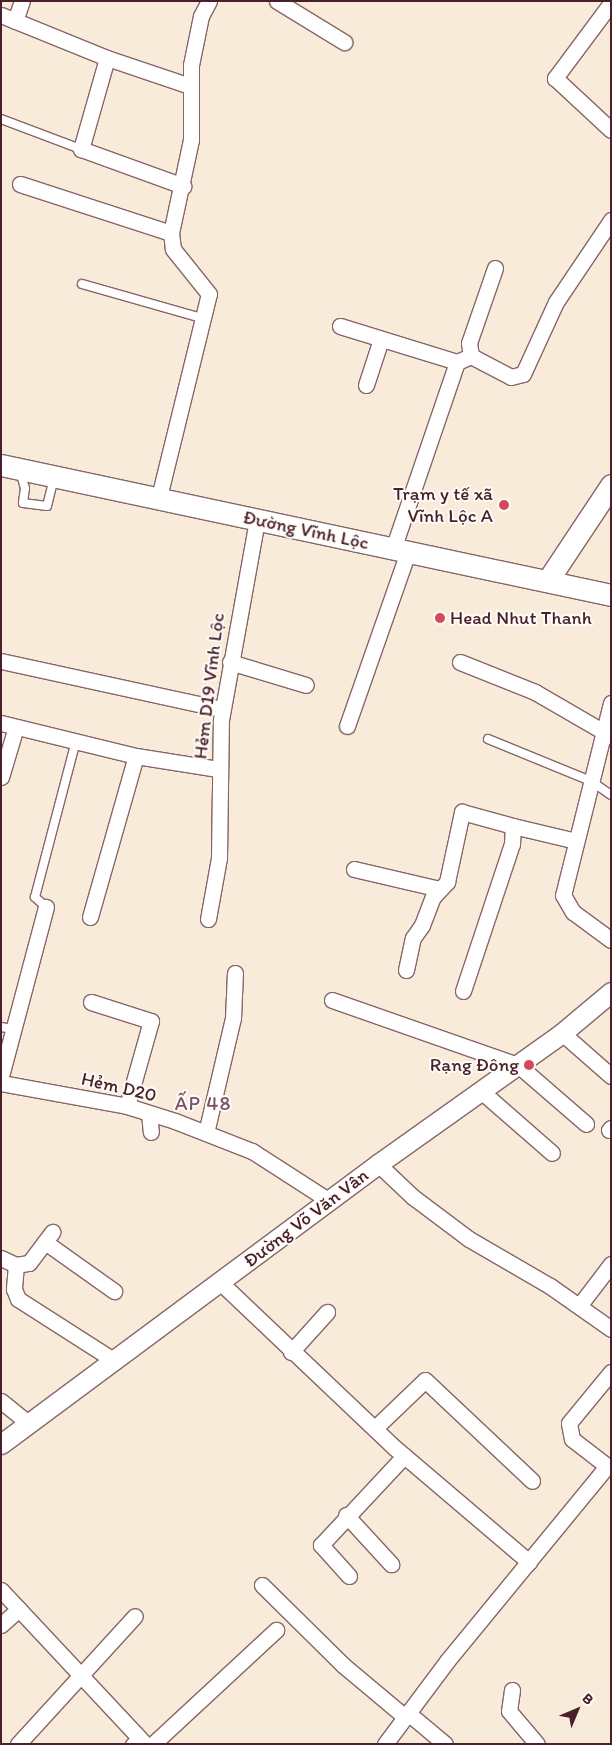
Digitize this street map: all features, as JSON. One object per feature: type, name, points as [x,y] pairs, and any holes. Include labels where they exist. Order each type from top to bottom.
[{"type":"main road","name":"Đường Vĩnh Lộc","points":[[11,467],[548,580],[611,595]]},
{"type":"main road","points":[[548,580],[611,485]]},
{"type":"street","points":[[22,1],[8,18],[107,58],[190,86]]},
{"type":"street","points":[[159,498],[205,319],[209,294],[173,249],[171,233],[183,186],[191,140],[191,65],[202,16],[209,1]]},
{"type":"street","points":[[276,1],[344,42]]},
{"type":"street","points":[[611,3],[555,78],[611,130]]},
{"type":"street","points":[[107,58],[81,149],[183,186]]},
{"type":"street","points":[[20,184],[171,233]]},
{"type":"street","points":[[495,268],[468,343],[471,356],[510,377],[523,374],[556,302],[611,220]]},
{"type":"street","points":[[340,326],[457,362],[471,356]]},
{"type":"street","points":[[366,385],[381,339]]},
{"type":"street","points":[[347,726],[457,362]]},
{"type":"street","name":"Hẻm D19 Vĩnh Lộc","points":[[208,919],[218,858],[218,769],[222,709],[257,520]]},
{"type":"street","points":[[1,661],[222,709]]},
{"type":"street","points":[[230,662],[306,685]]},
{"type":"street","points":[[460,662],[535,692],[607,734]]},
{"type":"street","points":[[611,703],[607,734],[591,781],[563,895],[573,912],[611,940]]},
{"type":"street","points":[[1,777],[9,725],[136,756],[218,769]]},
{"type":"street","points":[[90,917],[136,756]]},
{"type":"street","points":[[406,970],[413,938],[440,889],[447,882],[462,812],[576,841]]},
{"type":"street","points":[[463,991],[512,844],[513,826]]},
{"type":"street","points":[[354,869],[440,889]]},
{"type":"street","points":[[1,1076],[6,1028],[46,907]]},
{"type":"street","points":[[206,1133],[233,1018],[235,973]]},
{"type":"street","points":[[332,1000],[518,1064],[586,1124]]},
{"type":"street","name":"Đường Võ Văn Vân","points":[[1,1444],[28,1422],[221,1283],[328,1200],[607,1000]]},
{"type":"street","points":[[91,1002],[151,1021],[127,1106]]},
{"type":"street","points":[[562,1033],[611,1076]]},
{"type":"street","name":"Hẻm D20","points":[[1,1083],[127,1106],[149,1123],[206,1133],[252,1151],[328,1200]]},
{"type":"street","points":[[481,1091],[552,1153]]},
{"type":"street","points":[[378,1164],[413,1197],[469,1239],[579,1306],[611,1329]]},
{"type":"street","points":[[1,1258],[16,1265],[28,1262],[48,1237],[114,1291]]},
{"type":"street","points":[[579,1306],[611,1264]]},
{"type":"street","points":[[16,1265],[14,1289],[18,1299],[115,1361]]},
{"type":"street","points":[[221,1283],[291,1352],[404,1456],[529,1562]]},
{"type":"street","points":[[291,1352],[327,1312]]},
{"type":"street","points":[[385,1744],[406,1715],[607,1466],[572,1439],[569,1423],[611,1372]]},
{"type":"street","points":[[375,1428],[424,1380],[532,1481]]},
{"type":"street","points":[[1,1401],[28,1422]]},
{"type":"street","points":[[349,1576],[322,1545],[346,1516],[404,1456]]},
{"type":"street","points":[[346,1516],[391,1564]]},
{"type":"street","points":[[262,1585],[344,1665],[445,1744]]},
{"type":"street","points":[[1,1590],[137,1741]]},
{"type":"street","points":[[1,1625],[19,1609]]},
{"type":"street","points":[[18,1744],[78,1676],[135,1616]]},
{"type":"street","points":[[153,1744],[276,1630]]},
{"type":"street","points":[[512,1690],[509,1711],[537,1744]]},
{"type":"lane","points":[[1,119],[81,149]]},
{"type":"lane","points":[[82,284],[205,319]]},
{"type":"lane","points":[[11,467],[25,488],[23,502],[47,506],[54,477]]},
{"type":"lane","points":[[488,739],[591,781],[611,794]]},
{"type":"lane","points":[[46,907],[35,897],[76,741]]},
{"type":"place","name":"Trạm y tế xã Vĩnh Lộc A","points":[[504,505]]},
{"type":"place","name":"Head Nhut Thanh","points":[[440,618]]},
{"type":"place","name":"Rạng Đông","points":[[529,1065]]},
{"type":"district","name":"ẤP 48","points":[[203,1103]]}]
